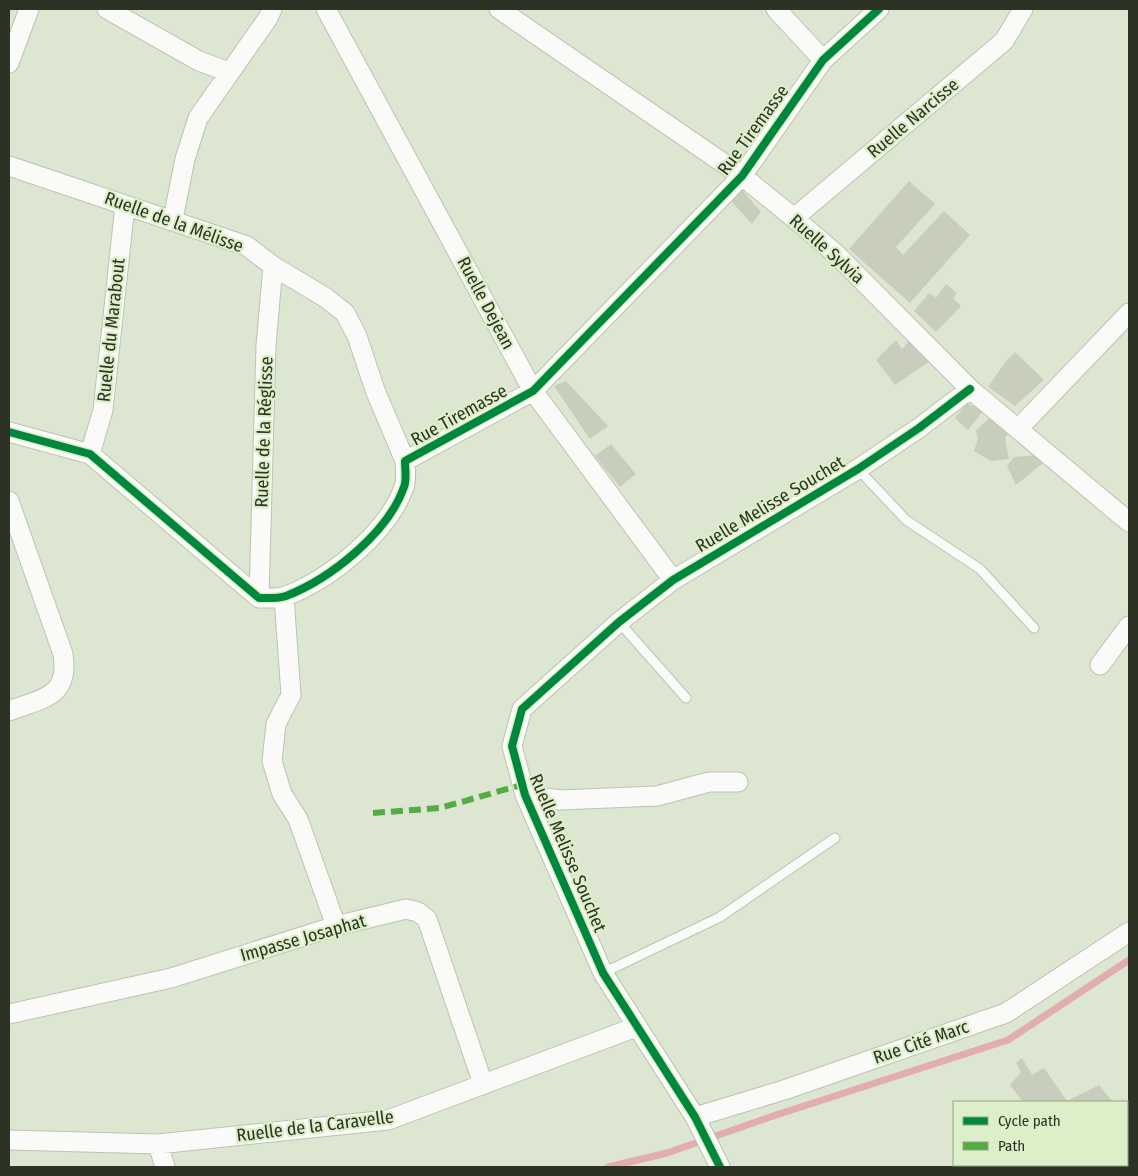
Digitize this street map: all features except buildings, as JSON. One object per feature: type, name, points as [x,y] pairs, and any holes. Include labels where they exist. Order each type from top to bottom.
[{"type":"street","points":[[9,63],[29,9]]},
{"type":"street","points":[[107,9],[199,61],[229,72]]},
{"type":"street","points":[[173,219],[185,159],[198,118],[268,18],[272,9]]},
{"type":"street","name":"Ruelle Dejean","points":[[326,9],[533,391],[673,580]]},
{"type":"street","name":"Ruelle Sylvia","points":[[500,9],[742,176],[794,218],[836,255],[970,389],[1129,522]]},
{"type":"street","points":[[776,9],[823,60]]},
{"type":"street","name":"Rue Tiremasse","points":[[259,598],[284,597],[336,569],[380,529],[395,508],[405,485],[406,461],[533,391],[742,176],[823,60],[879,9]]},
{"type":"street","name":"Ruelle Narcisse","points":[[794,218],[1004,42],[1023,9]]},
{"type":"street","name":"Ruelle de la Mélisse","points":[[9,166],[173,219],[247,246],[272,266],[326,298],[345,313],[357,336],[375,390],[406,461]]},
{"type":"street","name":"Ruelle du Marabout","points":[[90,454],[103,410],[125,205]]},
{"type":"street","name":"Ruelle de la Réglisse","points":[[259,598],[266,345],[272,266]]},
{"type":"street","points":[[1018,429],[1129,313]]},
{"type":"street","name":"Ruelle Melisse Souchet","points":[[720,1167],[698,1122],[603,973],[525,795],[512,746],[522,709],[619,622],[673,580],[858,469],[918,428],[970,389]]},
{"type":"street","points":[[9,432],[90,454],[259,598]]},
{"type":"street","points":[[9,501],[63,654],[66,672],[63,684],[54,693],[9,712]]},
{"type":"street","points":[[284,597],[291,695],[276,724],[272,761],[282,794],[298,819],[336,926]]},
{"type":"street","points":[[1100,665],[1129,626]]},
{"type":"street","points":[[525,795],[560,800],[657,796],[710,782],[738,782]]},
{"type":"street","name":"Impasse Josaphat","points":[[9,1014],[171,978],[336,926],[406,909],[418,912],[427,919],[483,1084]]},
{"type":"street","name":"Rue Cité Marc","points":[[698,1122],[1006,1013],[1129,932]]},
{"type":"street","name":"Ruelle de la Caravelle","points":[[9,1140],[158,1144],[388,1120],[636,1027]]},
{"type":"street","points":[[158,1144],[165,1167]]},
{"type":"lane","points":[[858,469],[906,520],[980,569],[1034,628]]},
{"type":"lane","points":[[619,622],[686,698]]},
{"type":"lane","points":[[603,973],[720,917],[835,838]]},
{"type":"waterway","points":[[608,1167],[667,1153],[773,1116],[1008,1040],[1129,960]]},
{"type":"marked path","points":[[373,813],[440,808],[521,785]]},
{"type":"cycle path","points":[[9,432],[90,454],[259,598],[283,597],[303,588],[321,578],[356,552],[385,521],[404,487],[406,478],[405,461],[533,391],[742,176],[823,60],[879,9]]},
{"type":"cycle path","points":[[720,1167],[695,1117],[603,973],[525,795],[512,746],[522,709],[619,622],[673,580],[858,469],[919,428],[970,389]]}]
